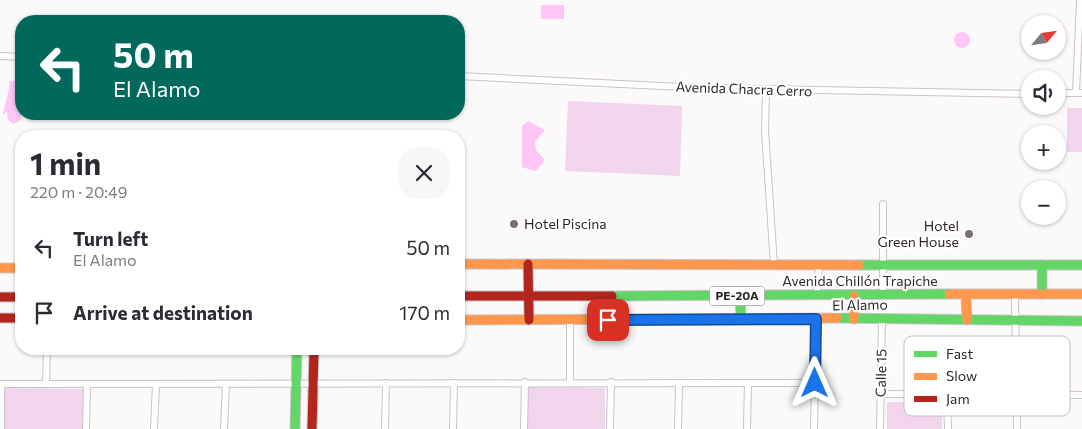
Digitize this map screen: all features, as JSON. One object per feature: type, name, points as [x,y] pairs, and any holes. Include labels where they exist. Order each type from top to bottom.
[{"type":"main road","name":"Avenida Chillón Trapiche","points":[[465,264],[1082,265]]},
{"type":"main road","points":[[528,264],[529,320]]},
{"type":"main road","points":[[1042,265],[1042,294]]},
{"type":"main road","points":[[0,268],[15,268]]},
{"type":"main road","name":"Avenida Chillón Trapiche","points":[[465,296],[1082,294]]},
{"type":"main road","points":[[966,295],[968,320]]},
{"type":"main road","points":[[740,296],[741,319]]},
{"type":"main road","points":[[854,296],[854,318]]},
{"type":"main road","points":[[0,297],[15,297]]},
{"type":"main road","points":[[0,318],[15,318]]},
{"type":"main road","name":"El Alamo","points":[[465,320],[882,318],[1082,321]]},
{"type":"main road","points":[[296,429],[297,355]]},
{"type":"main road","points":[[312,429],[314,355]]},
{"type":"street","points":[[1066,93],[1079,93],[1080,0]]},
{"type":"street","points":[[0,56],[15,57]]},
{"type":"street","name":"Avenida Chacra Cerro","points":[[465,76],[766,90],[1021,94]]},
{"type":"street","points":[[766,90],[765,131],[774,265]]},
{"type":"street","points":[[882,296],[883,204]]},
{"type":"street","points":[[817,296],[818,265]]},
{"type":"street","points":[[1015,294],[1016,336]]},
{"type":"street","name":"Calle 15","points":[[880,429],[882,318]]},
{"type":"street","points":[[814,429],[816,319]]},
{"type":"street","points":[[570,320],[570,382]]},
{"type":"street","points":[[46,384],[47,355]]},
{"type":"street","points":[[524,429],[525,382]]},
{"type":"street","points":[[610,429],[611,382]]},
{"type":"street","points":[[453,429],[454,383]]},
{"type":"street","points":[[678,429],[679,383]]},
{"type":"street","points":[[747,429],[748,383]]},
{"type":"street","points":[[1,429],[1,384],[815,383]]},
{"type":"street","points":[[86,429],[87,384]]},
{"type":"street","points":[[154,429],[156,384]]},
{"type":"street","points":[[224,429],[226,384]]},
{"type":"street","points":[[384,429],[386,384]]},
{"type":"street","points":[[881,394],[904,394]]},
{"type":"street","points":[[948,416],[948,429]]},
{"type":"street","points":[[1017,416],[1017,429]]},
{"type":"shaded area","points":[[541,5],[564,5],[564,19],[541,19]]},
{"type":"shaded area","points":[[962,32],[968,34],[970,40],[968,46],[962,48],[956,46],[954,40],[956,34]]},
{"type":"shaded area","points":[[15,80],[15,120],[21,120],[13,124],[8,120],[7,112],[3,115],[9,81]]},
{"type":"shaded area","points":[[568,101],[682,106],[680,176],[565,171]]},
{"type":"shaded area","points":[[1067,108],[1082,108],[1082,152],[1067,152]]},
{"type":"shaded area","points":[[528,121],[545,130],[535,142],[536,150],[544,159],[543,163],[535,171],[522,167],[522,126]]},
{"type":"shaded area","points":[[528,387],[605,388],[605,429],[528,429]]},
{"type":"shaded area","points":[[5,388],[84,389],[83,429],[5,429]]},
{"type":"shaded area","points":[[887,402],[904,402],[904,416],[942,416],[942,429],[887,429]]},
{"type":"traffic: fast","points":[[859,265],[1082,265]]},
{"type":"traffic: fast","points":[[1042,265],[1042,294]]},
{"type":"traffic: fast","points":[[612,296],[949,294]]},
{"type":"traffic: fast","points":[[740,296],[741,319]]},
{"type":"traffic: fast","points":[[837,318],[1082,321]]},
{"type":"traffic: fast","points":[[295,429],[297,355]]},
{"type":"traffic: slow","points":[[465,264],[859,265]]},
{"type":"traffic: slow","points":[[0,268],[15,268]]},
{"type":"traffic: slow","points":[[949,294],[1082,294]]},
{"type":"traffic: slow","points":[[966,295],[967,320]]},
{"type":"traffic: slow","points":[[854,296],[854,319]]},
{"type":"traffic: slow","points":[[465,320],[837,318]]},
{"type":"traffic: jam","points":[[528,264],[529,320]]},
{"type":"traffic: jam","points":[[465,296],[612,296]]},
{"type":"traffic: jam","points":[[0,297],[15,297]]},
{"type":"traffic: jam","points":[[0,318],[15,318]]},
{"type":"traffic: jam","points":[[312,429],[314,355]]},
{"type":"place","name":"Hotel Piscina","points":[[514,224]]},
{"type":"place","name":"Hotel Green House","points":[[969,234]]},
{"type":"route","points":[[608,320],[816,319],[815,383]]}]
